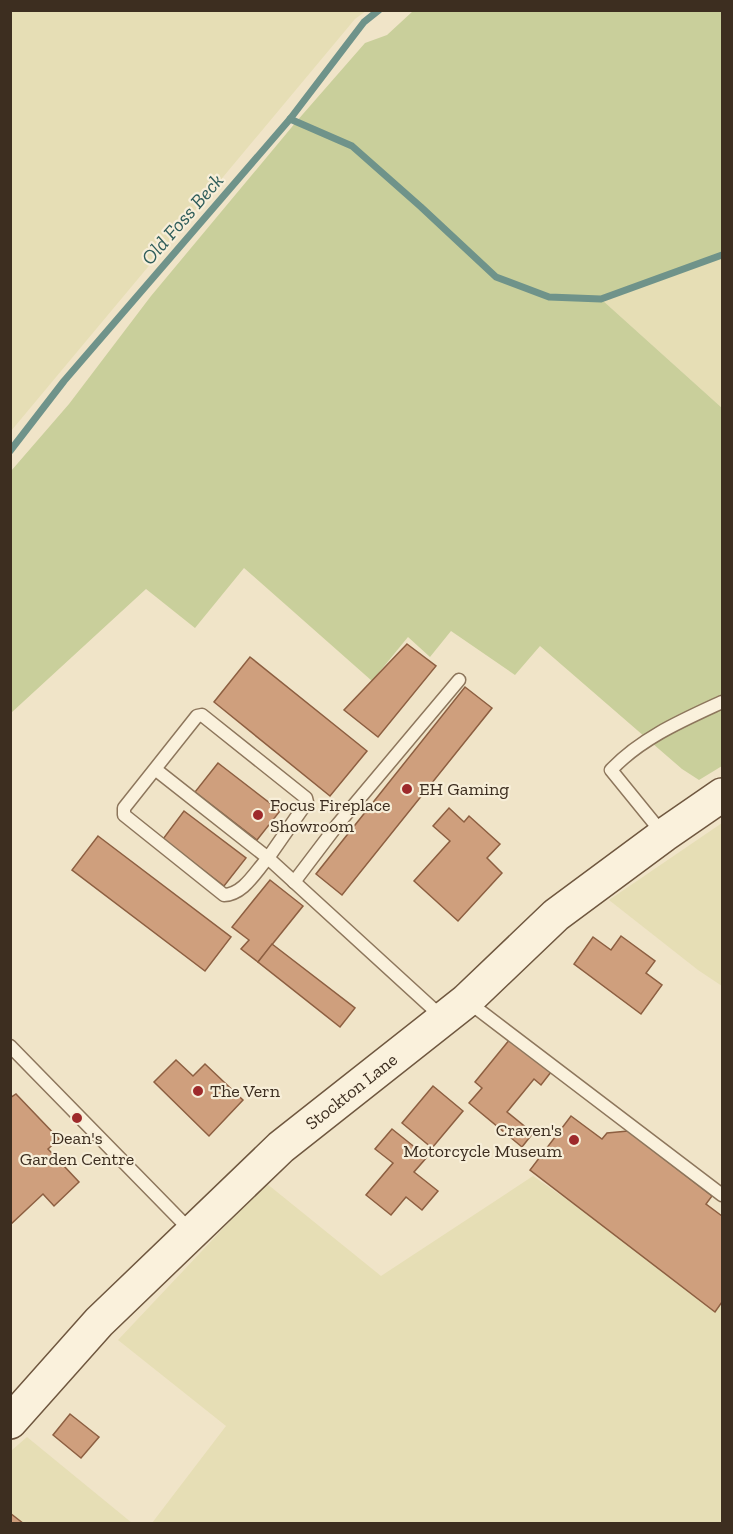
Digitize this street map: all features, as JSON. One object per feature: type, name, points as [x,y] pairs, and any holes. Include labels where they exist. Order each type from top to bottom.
[{"type":"street","name":"Stockton Lane","points":[[10,1422],[99,1322],[281,1147],[455,1010],[556,915],[664,835],[723,795]]},
{"type":"lane","points":[[294,882],[338,824],[459,680]]},
{"type":"lane","points":[[664,835],[611,770],[622,757],[670,726],[723,702]]},
{"type":"lane","points":[[202,715],[306,798],[307,802],[267,858],[240,891],[224,895],[124,815],[124,808],[197,716],[202,715]]},
{"type":"lane","points":[[155,769],[455,1010],[723,1195]]},
{"type":"lane","points":[[10,1046],[192,1232]]},
{"type":"shaded area","points":[[11,10],[366,11],[355,19],[11,431]]},
{"type":"shaded area","points":[[722,255],[722,408],[601,299]]},
{"type":"shaded area","points":[[722,823],[722,986],[698,970],[609,900]]},
{"type":"shaded area","points":[[533,1176],[722,1307],[722,1523],[152,1523],[226,1426],[118,1340],[266,1183],[381,1276]]},
{"type":"shaded area","points":[[27,1437],[132,1523],[11,1524],[11,1451]]},
{"type":"green space","points":[[413,11],[722,11],[722,255],[601,299],[722,408],[722,766],[699,780],[682,769],[540,646],[515,675],[451,631],[430,657],[408,637],[372,681],[244,568],[195,628],[146,589],[11,713],[11,471],[69,404],[151,296],[365,43],[387,35]]},
{"type":"building","points":[[407,644],[436,666],[378,737],[344,710]]},
{"type":"building","points":[[250,657],[367,751],[330,796],[214,702]]},
{"type":"building","points":[[465,687],[492,708],[342,895],[316,874]]},
{"type":"building","points":[[218,763],[280,811],[257,840],[195,792]]},
{"type":"building","points":[[449,808],[464,822],[469,816],[500,844],[487,858],[502,873],[458,921],[414,881],[450,841],[433,826]]},
{"type":"building","points":[[184,811],[246,858],[224,886],[163,839]]},
{"type":"building","points":[[98,836],[231,937],[205,971],[72,870]]},
{"type":"building","points":[[270,880],[303,906],[258,962],[241,949],[249,940],[232,927]]},
{"type":"building","points":[[621,936],[655,961],[646,973],[662,985],[641,1014],[574,964],[593,937],[611,950]]},
{"type":"building","points":[[272,944],[355,1008],[340,1027],[258,962]]},
{"type":"building","points":[[510,1039],[551,1072],[541,1085],[534,1079],[507,1112],[533,1133],[522,1147],[469,1103],[482,1088],[475,1082]]},
{"type":"building","name":"The Vern","points":[[176,1060],[193,1076],[205,1064],[243,1100],[209,1136],[154,1082]]},
{"type":"building","points":[[433,1086],[463,1111],[432,1148],[402,1123]]},
{"type":"building","points":[[16,1094],[59,1139],[48,1149],[79,1182],[54,1206],[43,1194],[10,1225],[10,1098]]},
{"type":"building","points":[[571,1116],[602,1139],[607,1133],[628,1131],[712,1196],[706,1204],[722,1216],[722,1302],[715,1312],[530,1170]]},
{"type":"building","points":[[392,1129],[427,1157],[414,1172],[438,1191],[422,1210],[406,1197],[391,1215],[366,1195],[393,1163],[375,1149]]},
{"type":"building","points":[[70,1414],[99,1437],[81,1458],[53,1435]]},
{"type":"building","points":[[10,1513],[24,1524],[10,1524]]},
{"type":"waterway","name":"Old Foss Beck","points":[[10,451],[64,381],[290,119],[364,22],[379,10]]},
{"type":"waterway","points":[[290,119],[352,146],[496,277],[549,297],[601,299],[722,255]]},
{"type":"place","name":"EH Gaming","points":[[407,789]]},
{"type":"place","name":"Focus Fireplace Showroom","points":[[258,815]]},
{"type":"place","name":"The Vern","points":[[198,1091]]},
{"type":"place","name":"Dean's Garden Centre","points":[[77,1118]]},
{"type":"place","name":"Craven's Motorcycle Museum","points":[[574,1140]]}]
